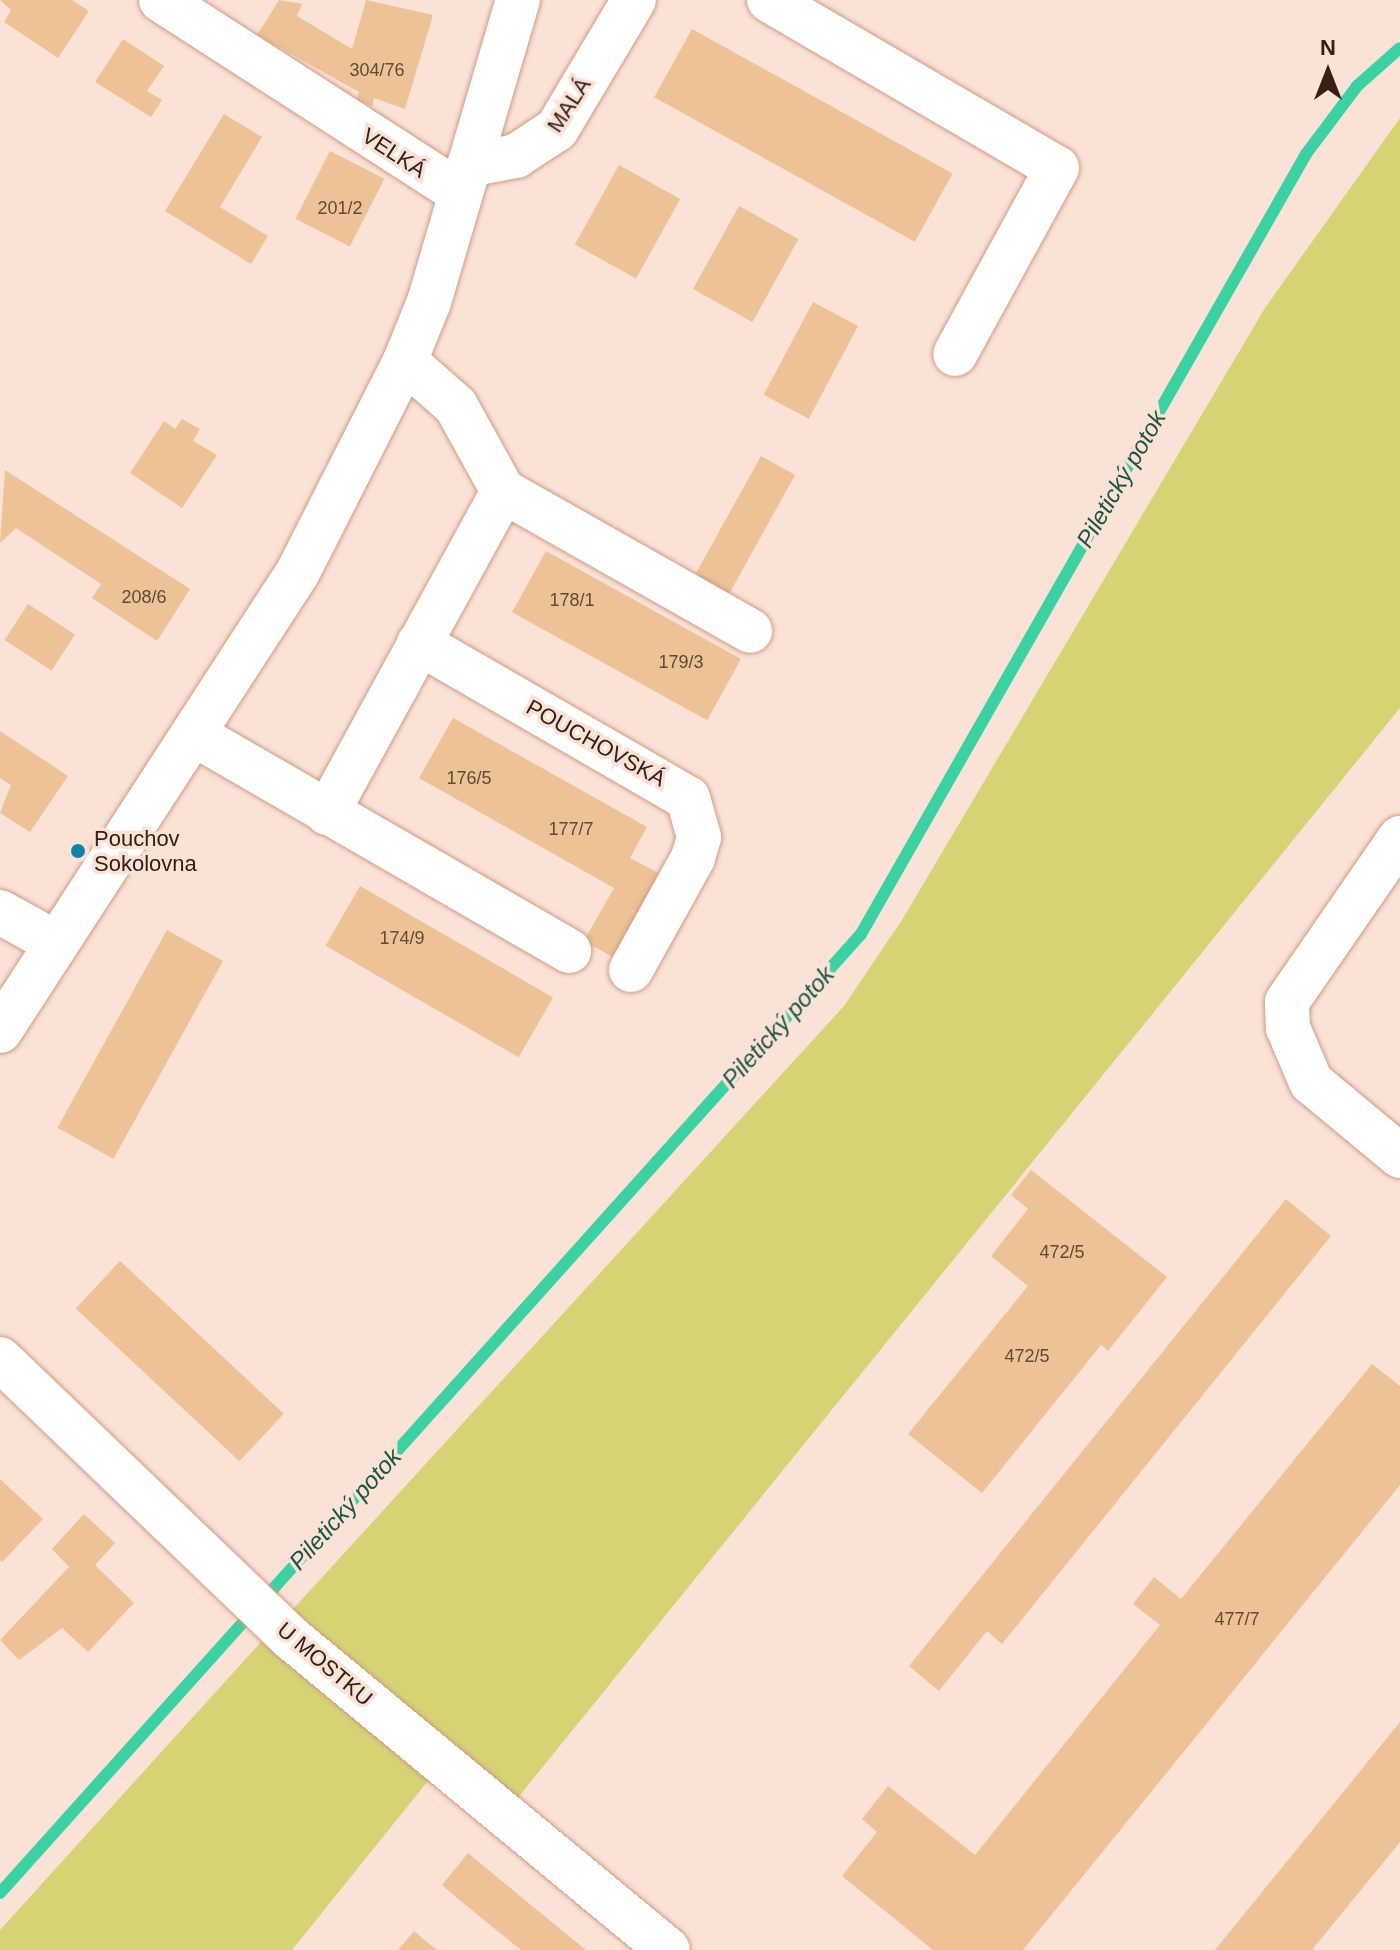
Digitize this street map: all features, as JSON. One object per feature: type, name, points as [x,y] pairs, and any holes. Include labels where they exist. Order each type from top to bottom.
[{"type":"street","name":"VELKÁ","points":[[161,0],[465,179]]},
{"type":"street","points":[[0,1031],[298,572],[405,361],[465,179],[518,0]]},
{"type":"street","name":"MALÁ","points":[[465,179],[516,156],[557,129],[634,0]]},
{"type":"street","points":[[769,0],[1057,168],[955,354]]},
{"type":"street","points":[[405,361],[456,406],[503,491],[750,631]]},
{"type":"street","points":[[327,813],[503,491]]},
{"type":"street","name":"POUCHOVSKÁ","points":[[419,643],[688,798],[699,837],[693,858],[631,970]]},
{"type":"street","points":[[195,735],[569,951]]},
{"type":"street","points":[[1400,838],[1287,1002],[1288,1028],[1311,1082],[1400,1156]]},
{"type":"street","points":[[0,912],[56,943]]},
{"type":"street","name":"U MOSTKU","points":[[0,1359],[291,1638],[668,1950]]},
{"type":"shaded area","points":[[1400,118],[1400,708],[516,1800],[284,1619],[844,1006],[902,920],[1265,308]]},
{"type":"shaded area","points":[[261,1642],[432,1776],[292,1950],[0,1950],[0,1930]]},
{"type":"building","points":[[0,0],[72,0],[89,11],[58,58],[4,22],[11,10]]},
{"type":"building","points":[[279,0],[302,4],[297,16],[352,49],[366,0],[433,15],[405,109],[374,98],[372,106],[357,100],[359,92],[257,35]]},
{"type":"building","points":[[692,29],[953,173],[915,242],[654,97]]},
{"type":"building","points":[[123,39],[164,66],[147,91],[162,100],[151,117],[95,82]]},
{"type":"building","points":[[224,114],[262,137],[220,207],[268,236],[251,264],[165,211]]},
{"type":"building","points":[[330,151],[384,179],[350,246],[295,219]]},
{"type":"building","points":[[619,165],[680,199],[636,279],[575,245]]},
{"type":"building","points":[[739,206],[798,239],[752,322],[693,289]]},
{"type":"building","points":[[813,302],[858,326],[809,419],[764,395]]},
{"type":"building","points":[[182,419],[200,429],[193,441],[217,455],[182,508],[130,473],[164,421],[175,429]]},
{"type":"building","points":[[761,456],[795,475],[729,595],[695,576]]},
{"type":"building","points":[[5,470],[190,589],[157,641],[92,598],[101,584],[16,528],[0,543]]},
{"type":"building","points":[[546,551],[741,659],[707,720],[512,612]]},
{"type":"building","points":[[28,604],[75,634],[52,671],[5,640]]},
{"type":"building","points":[[453,718],[647,827],[630,858],[666,877],[618,960],[584,941],[614,888],[419,778]]},
{"type":"building","points":[[0,731],[68,776],[30,832],[0,813],[11,785],[0,778]]},
{"type":"building","points":[[360,886],[553,998],[519,1057],[326,946]]},
{"type":"building","points":[[167,930],[223,961],[113,1159],[57,1128]]},
{"type":"building","points":[[1031,1170],[1167,1277],[1108,1351],[1101,1345],[982,1493],[908,1434],[1028,1286],[991,1256],[1028,1209],[1011,1195]]},
{"type":"building","points":[[1286,1199],[1331,1236],[1002,1644],[987,1631],[939,1691],[909,1666]]},
{"type":"building","points":[[120,1261],[284,1414],[239,1461],[76,1309]]},
{"type":"building","points":[[1372,1364],[1400,1386],[1400,1485],[1023,1950],[933,1950],[842,1876],[877,1832],[862,1819],[888,1786],[975,1855],[1160,1625],[1133,1604],[1154,1577],[1181,1599]]},
{"type":"building","points":[[0,1479],[43,1519],[2,1562],[0,1560]]},
{"type":"building","points":[[84,1514],[115,1543],[95,1565],[134,1603],[88,1652],[62,1628],[19,1660],[0,1640],[69,1567],[52,1549]]},
{"type":"building","points":[[1400,1722],[1400,1842],[1312,1950],[1215,1950]]},
{"type":"building","points":[[468,1853],[586,1950],[521,1950],[457,1898],[442,1885]]},
{"type":"building","points":[[414,1931],[429,1944],[438,1950],[398,1950]]},
{"type":"waterway","name":"Piletický potok","points":[[0,1893],[861,934],[1306,154],[1357,86],[1400,48]]},
{"type":"place","name":"Pouchov Sokolovna","points":[[78,851]]}]
